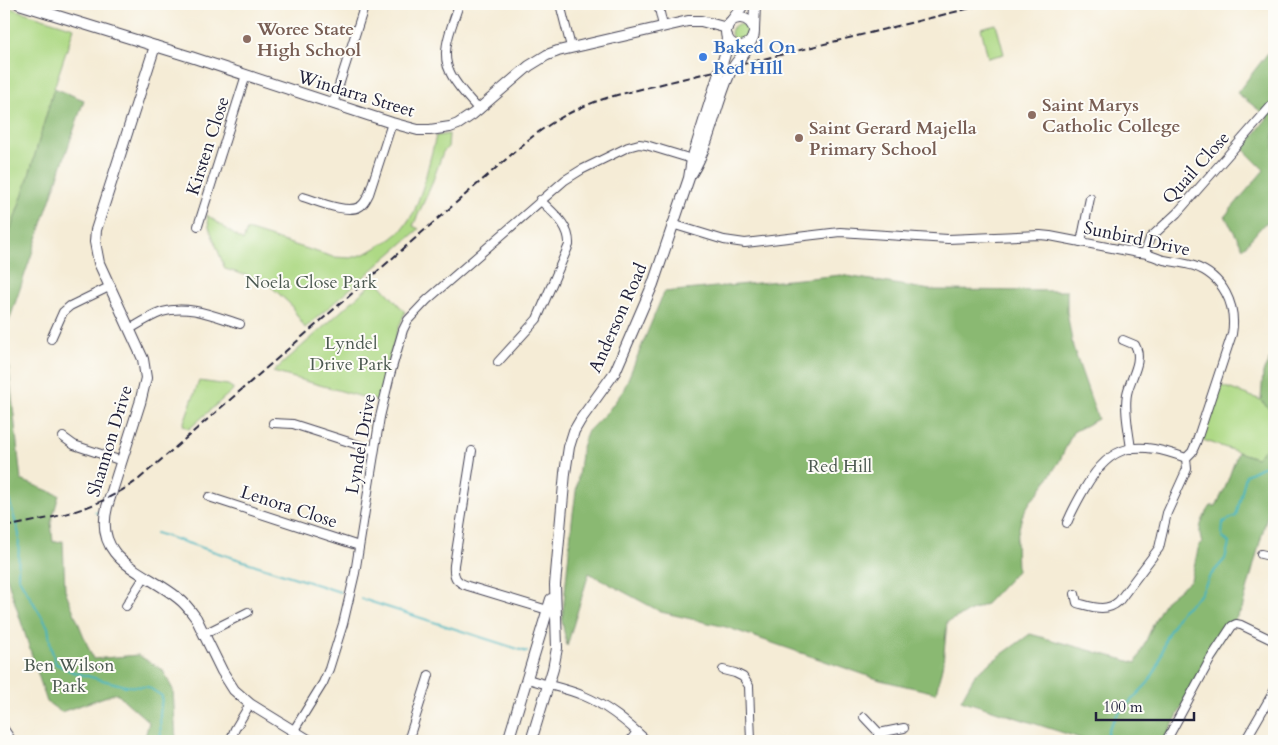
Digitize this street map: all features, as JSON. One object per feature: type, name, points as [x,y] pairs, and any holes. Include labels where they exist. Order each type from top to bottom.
[{"type":"street","name":"Windarra Street","points":[[19,4],[418,130],[440,129],[458,124],[479,110],[528,66],[547,55],[571,47],[696,20],[729,28]]},
{"type":"street","points":[[333,104],[365,4]]},
{"type":"street","points":[[459,4],[447,42],[447,64],[450,73],[479,110]]},
{"type":"street","points":[[560,4],[571,47]]},
{"type":"street","points":[[658,4],[663,26]]},
{"type":"street","name":"Anderson Road","points":[[695,160],[726,51],[729,28],[744,4]]},
{"type":"street","name":"Anderson Road","points":[[508,741],[552,611],[565,473],[570,442],[581,419],[618,366],[653,284],[688,178],[730,73],[749,47],[754,34],[755,4]]},
{"type":"street","points":[[738,18],[746,20],[752,25],[754,34],[748,43],[740,46],[732,43],[729,28],[738,18]]},
{"type":"street","name":"Shannon Drive","points":[[154,46],[96,230],[95,242],[99,263],[143,359],[146,378],[145,388],[106,512],[105,535],[110,548],[119,558],[180,599],[196,618],[227,681],[241,698],[310,741]]},
{"type":"street","name":"Kirsten Close","points":[[198,226],[246,75]]},
{"type":"street","name":"Quail Close","points":[[1145,252],[1150,238],[1177,213],[1272,105]]},
{"type":"street","points":[[303,197],[343,209],[359,207],[364,203],[369,194],[392,123]]},
{"type":"street","name":"Lyndel Drive","points":[[294,730],[323,683],[329,669],[352,594],[374,450],[388,382],[403,330],[408,320],[420,306],[540,200],[581,170],[628,147],[639,144],[695,160]]},
{"type":"street","points":[[1081,242],[1090,198]]},
{"type":"street","points":[[498,362],[538,319],[569,245],[570,237],[565,226],[540,200]]},
{"type":"street","name":"Sunbird Drive","points":[[672,224],[738,242],[756,242],[840,232],[948,239],[1040,235],[1138,253],[1145,252],[1161,259],[1193,266],[1211,275],[1225,291],[1233,310],[1233,328],[1228,349],[1196,443],[1186,458],[1187,469],[1167,513],[1159,548],[1120,601],[1111,608],[1100,609],[1077,603],[1075,594]]},
{"type":"street","points":[[50,338],[63,312],[70,306],[111,286]]},
{"type":"street","points":[[130,329],[155,315],[178,309],[195,310],[240,324]]},
{"type":"street","points":[[1123,340],[1135,345],[1138,352],[1138,360],[1126,399],[1131,449]]},
{"type":"street","points":[[274,423],[293,424],[374,450]]},
{"type":"street","points":[[63,437],[74,445],[122,461]]},
{"type":"street","points":[[1067,523],[1099,466],[1116,453],[1131,449],[1160,450],[1186,458]]},
{"type":"street","points":[[472,451],[454,565],[456,579],[459,583],[468,586],[552,611]]},
{"type":"street","name":"Lenora Close","points":[[209,497],[359,546]]},
{"type":"street","points":[[1261,554],[1274,557]]},
{"type":"street","points":[[126,606],[145,576]]},
{"type":"street","name":"Anderson Road","points":[[531,741],[557,648],[552,611]]},
{"type":"street","points":[[204,634],[248,612]]},
{"type":"street","points":[[1166,741],[1211,658],[1232,626],[1236,624],[1241,625],[1274,641]]},
{"type":"street","points":[[723,670],[743,677],[749,686],[751,741]]},
{"type":"street","points":[[408,741],[429,675]]},
{"type":"street","points":[[528,679],[582,695],[604,706],[647,741]]},
{"type":"street","points":[[1245,741],[1274,691]]},
{"type":"street","points":[[230,741],[250,704]]},
{"type":"street","points":[[864,717],[877,737],[904,728]]},
{"type":"street","points":[[4,728],[12,741]]},
{"type":"street","points":[[630,741],[637,732]]},
{"type":"green space","points":[[4,6],[74,28],[54,88],[28,179],[4,249]]},
{"type":"green space","points":[[736,24],[744,24],[749,29],[747,40],[736,42],[731,37],[731,29]]},
{"type":"green space","points":[[996,24],[1004,54],[988,58],[981,28]]},
{"type":"green space","points":[[1274,45],[1274,219],[1264,224],[1243,248],[1225,216],[1264,170],[1243,149],[1268,117],[1237,93]]},
{"type":"green space","name":"Ben Wilson Park","points":[[54,88],[84,100],[5,333],[21,480],[59,495],[51,523],[53,542],[63,541],[65,590],[93,659],[138,655],[163,670],[173,690],[176,741],[144,741],[149,722],[116,693],[61,712],[47,702],[4,569],[4,249],[28,179]]},
{"type":"green space","name":"Noela Close Park","points":[[449,134],[448,147],[443,152],[431,186],[413,226],[419,229],[305,328],[290,304],[265,281],[225,269],[209,227],[207,215],[243,241],[247,230],[333,257],[351,258],[367,253],[391,239],[402,230],[414,212],[423,187],[436,136]]},
{"type":"green space","name":"Red Hill","points":[[841,275],[930,290],[1067,291],[1067,312],[1073,347],[1098,419],[1073,432],[1059,462],[1022,516],[1016,541],[1017,571],[986,604],[947,622],[943,663],[936,693],[880,680],[726,627],[661,612],[589,573],[567,646],[562,622],[572,521],[582,447],[587,432],[608,411],[623,391],[664,292]]},
{"type":"green space","name":"Lyndel Drive Park","points":[[376,280],[405,312],[396,335],[377,401],[273,372]]},
{"type":"green space","points":[[1274,351],[1274,415],[1261,400],[1263,372]]},
{"type":"green space","points":[[199,381],[228,385],[234,389],[189,429],[183,425]]},
{"type":"green space","points":[[1220,385],[1261,400],[1274,415],[1266,448],[1256,458],[1200,439]]},
{"type":"green space","points":[[1274,419],[1274,508],[1267,516],[1242,609],[1203,667],[1164,741],[1089,741],[961,700],[976,673],[1030,634],[1136,663],[1166,600],[1191,580],[1199,545],[1202,543],[1201,524],[1211,506],[1216,506],[1225,488],[1238,452],[1256,458],[1266,448]]},
{"type":"waterway","points":[[1107,741],[1108,730],[1116,716],[1148,683],[1158,666],[1166,637],[1181,611],[1200,595],[1210,576],[1225,559],[1229,543],[1222,536],[1223,522],[1236,516],[1246,475],[1274,461]]},
{"type":"waterway","points":[[4,483],[19,534],[18,577],[48,627],[51,648],[56,664],[73,672],[98,679],[126,686],[148,687],[162,696],[160,715],[161,741]]},
{"type":"waterway","points":[[95,512],[99,513]]},
{"type":"waterway","points":[[156,533],[340,592]]},
{"type":"waterway","points":[[362,599],[527,652]]},
{"type":"railway","points":[[4,527],[58,516],[91,506],[107,499],[139,479],[527,141],[569,113],[617,95],[987,4]]},
{"type":"place","name":"Woree State High School","points":[[247,39]]},
{"type":"place","name":"Baked On Red HIll","points":[[703,57]]},
{"type":"place","name":"Saint Marys Catholic College","points":[[1032,115]]},
{"type":"place","name":"Saint Gerard Majella Primary School","points":[[799,138]]}]
